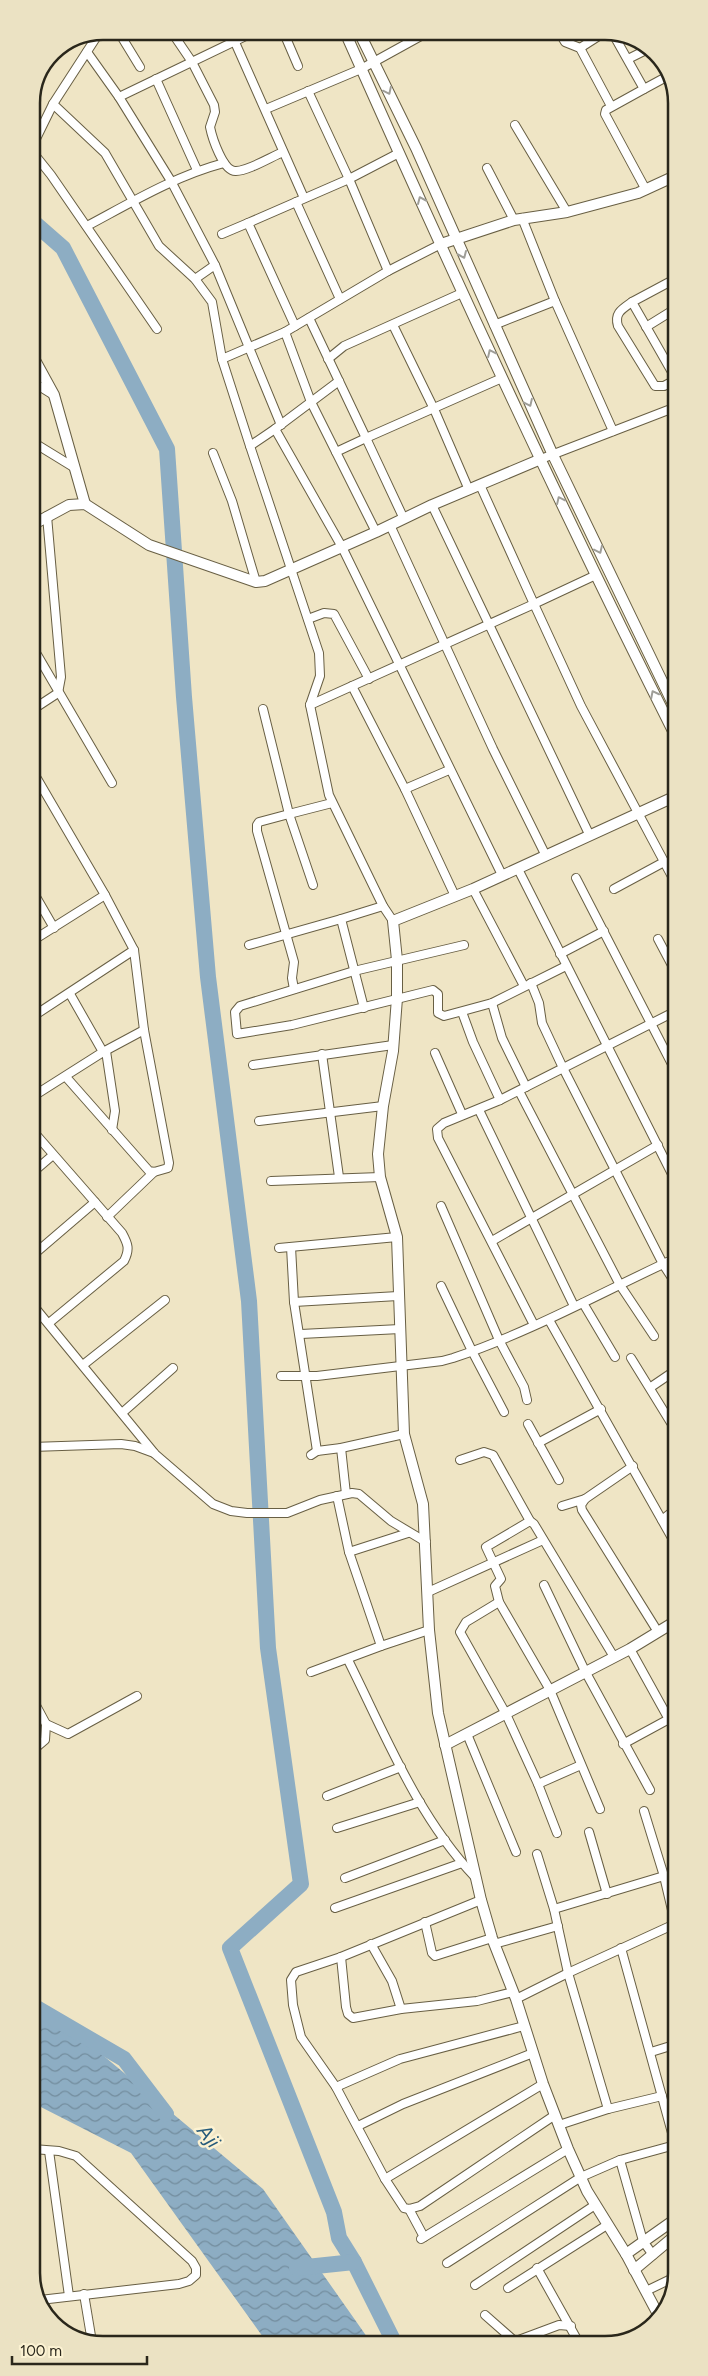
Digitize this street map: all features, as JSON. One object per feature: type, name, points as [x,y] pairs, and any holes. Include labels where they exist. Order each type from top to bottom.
[{"type":"street","points":[[124,40],[140,67]]},
{"type":"street","points":[[177,40],[192,62],[214,105],[215,112],[210,127],[224,163],[230,170],[238,171],[283,152]]},
{"type":"street","points":[[119,97],[239,40]]},
{"type":"street","points":[[287,40],[298,66]]},
{"type":"street","points":[[349,40],[462,293],[596,575],[668,721]]},
{"type":"street","points":[[363,40],[416,148],[552,453],[668,693]]},
{"type":"street","points":[[266,109],[362,69],[414,40]]},
{"type":"street","points":[[565,40],[580,48],[611,106]]},
{"type":"street","points":[[580,48],[592,40]]},
{"type":"street","points":[[40,131],[53,104],[94,41]]},
{"type":"street","points":[[617,41],[644,89]]},
{"type":"street","points":[[235,42],[304,198]]},
{"type":"street","points":[[87,52],[119,97],[171,181],[215,265],[250,349],[278,427],[342,547],[449,770],[502,875]]},
{"type":"street","points":[[628,60],[642,52]]},
{"type":"street","points":[[156,79],[197,170]]},
{"type":"street","points":[[646,190],[606,120],[606,110],[663,79]]},
{"type":"street","points":[[308,91],[349,178],[388,271]]},
{"type":"street","points":[[53,104],[105,153],[159,246],[196,279],[212,302],[222,359],[319,653],[320,676],[310,705],[332,802],[383,906],[393,922],[397,960],[393,1045],[383,1106],[378,1154],[380,1177],[396,1237],[399,1273],[398,1296],[404,1434],[423,1504],[429,1630],[438,1713],[481,1900],[493,1941],[514,1996],[543,2084],[581,2177],[595,2205],[626,2254],[655,2310]]},
{"type":"street","points":[[515,125],[566,212]]},
{"type":"street","points":[[222,234],[349,178],[399,153]]},
{"type":"street","points":[[40,162],[87,226],[157,329]]},
{"type":"street","points":[[87,226],[171,181],[197,170],[224,163]]},
{"type":"street","points":[[487,168],[518,219],[613,432]]},
{"type":"street","points":[[222,359],[250,349],[285,332],[388,271],[441,244],[518,219],[566,212],[646,190],[668,179]]},
{"type":"street","points":[[296,202],[340,299]]},
{"type":"street","points":[[248,223],[295,326]]},
{"type":"street","points":[[196,279],[215,265]]},
{"type":"street","points":[[668,283],[632,302],[620,311],[616,320],[656,386],[668,384]]},
{"type":"street","points":[[328,359],[344,346],[462,293]]},
{"type":"street","points":[[494,325],[556,301]]},
{"type":"street","points":[[632,302],[668,367]]},
{"type":"street","points":[[646,327],[668,314]]},
{"type":"street","points":[[308,318],[403,517]]},
{"type":"street","points":[[393,325],[434,409],[469,490]]},
{"type":"street","points":[[285,332],[311,402],[376,532]]},
{"type":"street","points":[[40,369],[54,395],[85,504]]},
{"type":"street","points":[[336,452],[502,378]]},
{"type":"street","points":[[250,446],[339,381]]},
{"type":"street","points":[[40,386],[54,395]]},
{"type":"street","points":[[40,520],[69,505],[85,504],[150,545],[256,582],[265,581],[292,571],[376,532],[403,517],[552,453],[613,432],[668,409]]},
{"type":"street","points":[[40,446],[75,468]]},
{"type":"street","points":[[213,453],[232,501],[256,582]]},
{"type":"street","points":[[480,485],[581,706],[668,869]]},
{"type":"street","points":[[432,505],[590,834]]},
{"type":"street","points":[[40,705],[58,693],[61,677],[47,516]]},
{"type":"street","points":[[390,525],[493,748],[546,854]]},
{"type":"street","points":[[310,705],[445,646],[596,575]]},
{"type":"street","points":[[308,619],[324,613],[334,614],[369,679]]},
{"type":"street","points":[[40,660],[112,783]]},
{"type":"street","points":[[352,686],[455,896]]},
{"type":"street","points":[[263,709],[289,814],[313,884]]},
{"type":"street","points":[[404,789],[449,770]]},
{"type":"street","points":[[40,784],[105,895],[134,950],[144,1030],[170,1164],[164,1170],[149,1171],[66,1077]]},
{"type":"street","points":[[393,922],[473,889],[668,800]]},
{"type":"street","points":[[294,989],[292,978],[294,962],[288,934],[256,825],[264,820],[332,802]]},
{"type":"street","points":[[614,889],[664,862]]},
{"type":"street","points":[[518,868],[668,1166]]},
{"type":"street","points":[[576,878],[668,1056]]},
{"type":"street","points":[[473,889],[539,1003],[542,1023],[562,1068],[668,1272]]},
{"type":"street","points":[[40,936],[105,895]]},
{"type":"street","points":[[40,904],[54,928]]},
{"type":"street","points":[[249,945],[383,906]]},
{"type":"street","points":[[341,919],[364,1008]]},
{"type":"street","points":[[560,954],[604,931]]},
{"type":"street","points":[[658,939],[668,957]]},
{"type":"street","points":[[464,945],[354,971],[236,1008],[237,1034],[292,1025],[433,990],[438,994],[437,1008],[441,1015],[462,1012],[492,1003],[566,966]]},
{"type":"street","points":[[40,1012],[134,950]]},
{"type":"street","points":[[70,994],[104,1052],[115,1111],[112,1130]]},
{"type":"street","points":[[492,1003],[502,1038],[522,1089],[573,1195],[620,1285],[654,1336]]},
{"type":"street","points":[[462,1012],[473,1042],[500,1100]]},
{"type":"street","points":[[534,1325],[438,1138],[437,1129],[444,1122],[462,1114],[479,1110],[500,1100],[668,1015]]},
{"type":"street","points":[[40,1092],[104,1052],[144,1030]]},
{"type":"street","points":[[253,1065],[393,1045]]},
{"type":"street","points":[[435,1053],[462,1114]]},
{"type":"street","points":[[322,1054],[339,1177]]},
{"type":"street","points":[[258,1121],[383,1106]]},
{"type":"street","points":[[479,1110],[574,1306]]},
{"type":"street","points":[[40,1140],[128,1243],[128,1252],[124,1261],[49,1323]]},
{"type":"street","points":[[492,1241],[533,1219],[614,1169],[658,1146]]},
{"type":"street","points":[[40,1166],[53,1155]]},
{"type":"street","points":[[107,1217],[154,1172]]},
{"type":"street","points":[[271,1181],[339,1177],[380,1177]]},
{"type":"street","points":[[40,1249],[95,1202]]},
{"type":"street","points":[[441,1206],[498,1340],[524,1387],[527,1400]]},
{"type":"street","points":[[279,1248],[396,1237]]},
{"type":"street","points":[[290,1247],[294,1302],[301,1334],[314,1453],[404,1434]]},
{"type":"street","points":[[281,1376],[305,1376],[442,1361],[472,1352],[549,1320],[574,1306],[668,1262]]},
{"type":"street","points":[[441,1286],[472,1352],[504,1412]]},
{"type":"street","points":[[294,1302],[398,1296]]},
{"type":"street","points":[[83,1365],[165,1300]]},
{"type":"street","points":[[583,1303],[616,1357]]},
{"type":"street","points":[[40,1313],[155,1454],[213,1504],[231,1511],[247,1513],[287,1513],[338,1496],[359,1494],[408,1533],[426,1542]]},
{"type":"street","points":[[549,1320],[601,1409],[668,1531]]},
{"type":"street","points":[[301,1334],[400,1328]]},
{"type":"street","points":[[631,1358],[651,1387],[668,1417]]},
{"type":"street","points":[[122,1413],[174,1368]]},
{"type":"street","points":[[651,1387],[668,1375]]},
{"type":"street","points":[[538,1443],[601,1409]]},
{"type":"street","points":[[528,1424],[559,1480]]},
{"type":"street","points":[[40,1446],[121,1444],[135,1446],[155,1454]]},
{"type":"street","points":[[341,1448],[346,1494]]},
{"type":"street","points":[[460,1460],[484,1452],[493,1455],[530,1522],[543,1540],[614,1657]]},
{"type":"street","points":[[632,1466],[585,1499],[581,1504],[582,1510],[658,1632]]},
{"type":"street","points":[[338,1496],[349,1552],[381,1646]]},
{"type":"street","points":[[562,1506],[585,1499]]},
{"type":"street","points":[[662,1520],[668,1515]]},
{"type":"street","points":[[530,1522],[486,1548],[501,1579],[495,1586],[499,1602],[550,1690],[600,1809]]},
{"type":"street","points":[[349,1552],[408,1533]]},
{"type":"street","points":[[428,1592],[543,1540]]},
{"type":"street","points":[[544,1586],[585,1672],[650,1790]]},
{"type":"street","points":[[499,1602],[466,1622],[460,1632],[506,1714],[538,1784],[557,1833]]},
{"type":"street","points":[[445,1745],[630,1649],[668,1626]]},
{"type":"street","points":[[311,1672],[429,1630]]},
{"type":"street","points":[[630,1649],[668,1716]]},
{"type":"street","points":[[348,1660],[401,1768],[420,1802],[445,1840],[476,1878]]},
{"type":"street","points":[[46,1724],[68,1734],[137,1696]]},
{"type":"street","points":[[40,1713],[46,1724],[45,1740],[40,1744]]},
{"type":"street","points":[[623,1744],[668,1719]]},
{"type":"street","points":[[467,1734],[516,1852]]},
{"type":"street","points":[[538,1784],[581,1765]]},
{"type":"street","points":[[327,1796],[401,1768]]},
{"type":"street","points":[[337,1828],[420,1802]]},
{"type":"street","points":[[644,1811],[668,1892]]},
{"type":"street","points":[[589,1832],[607,1894]]},
{"type":"street","points":[[345,1878],[445,1840]]},
{"type":"street","points":[[537,1854],[554,1909],[568,1972],[608,2109]]},
{"type":"street","points":[[335,1908],[462,1863]]},
{"type":"street","points":[[554,1909],[664,1876]]},
{"type":"street","points":[[481,1900],[341,1957],[296,1972],[291,1980],[293,2005],[302,2037],[336,2087],[385,2179],[400,2204],[409,2209],[423,2238],[568,2149]]},
{"type":"street","points":[[425,1922],[432,1953],[435,1956],[558,1926]]},
{"type":"street","points":[[341,1957],[346,2008],[351,2016],[358,2017],[401,2009],[514,1996],[668,1928]]},
{"type":"street","points":[[371,1944],[392,1981],[401,2009]]},
{"type":"street","points":[[620,1948],[651,2052],[668,2118]]},
{"type":"street","points":[[336,2087],[400,2059],[524,2026]]},
{"type":"street","points":[[651,2052],[668,2047]]},
{"type":"street","points":[[358,2126],[403,2104],[533,2053]]},
{"type":"street","points":[[385,2179],[543,2084]]},
{"type":"street","points":[[409,2209],[420,2206],[557,2120],[662,2096]]},
{"type":"street","points":[[40,2149],[67,2153],[84,2162],[192,2261],[196,2268],[196,2275],[190,2280],[179,2284],[46,2299]]},
{"type":"street","points":[[447,2263],[581,2177],[620,2160],[668,2150]]},
{"type":"street","points":[[49,2151],[69,2296]]},
{"type":"street","points":[[620,2160],[643,2241],[653,2255]]},
{"type":"street","points":[[475,2286],[595,2205]]},
{"type":"street","points":[[626,2254],[668,2224]]},
{"type":"street","points":[[508,2288],[607,2225]]},
{"type":"street","points":[[634,2270],[668,2242]]},
{"type":"street","points":[[537,2268],[575,2336]]},
{"type":"street","points":[[646,2291],[667,2281]]},
{"type":"street","points":[[84,2294],[91,2335]]},
{"type":"street","points":[[485,2315],[508,2336]]},
{"type":"street","points":[[532,2336],[559,2325],[570,2326]]},
{"type":"water","points":[[40,2003],[263,2189],[366,2336],[262,2336],[131,2153],[40,2107]]},
{"type":"waterway","points":[[40,228],[63,248],[167,449],[184,697],[208,977],[249,1301],[268,1648],[301,1884],[230,1948],[334,2212],[339,2238],[354,2262],[391,2336]]},
{"type":"waterway","name":"Aji","points":[[40,2010],[124,2059],[166,2114]]},
{"type":"waterway","name":"Aji","points":[[297,2268],[354,2262]]}]
